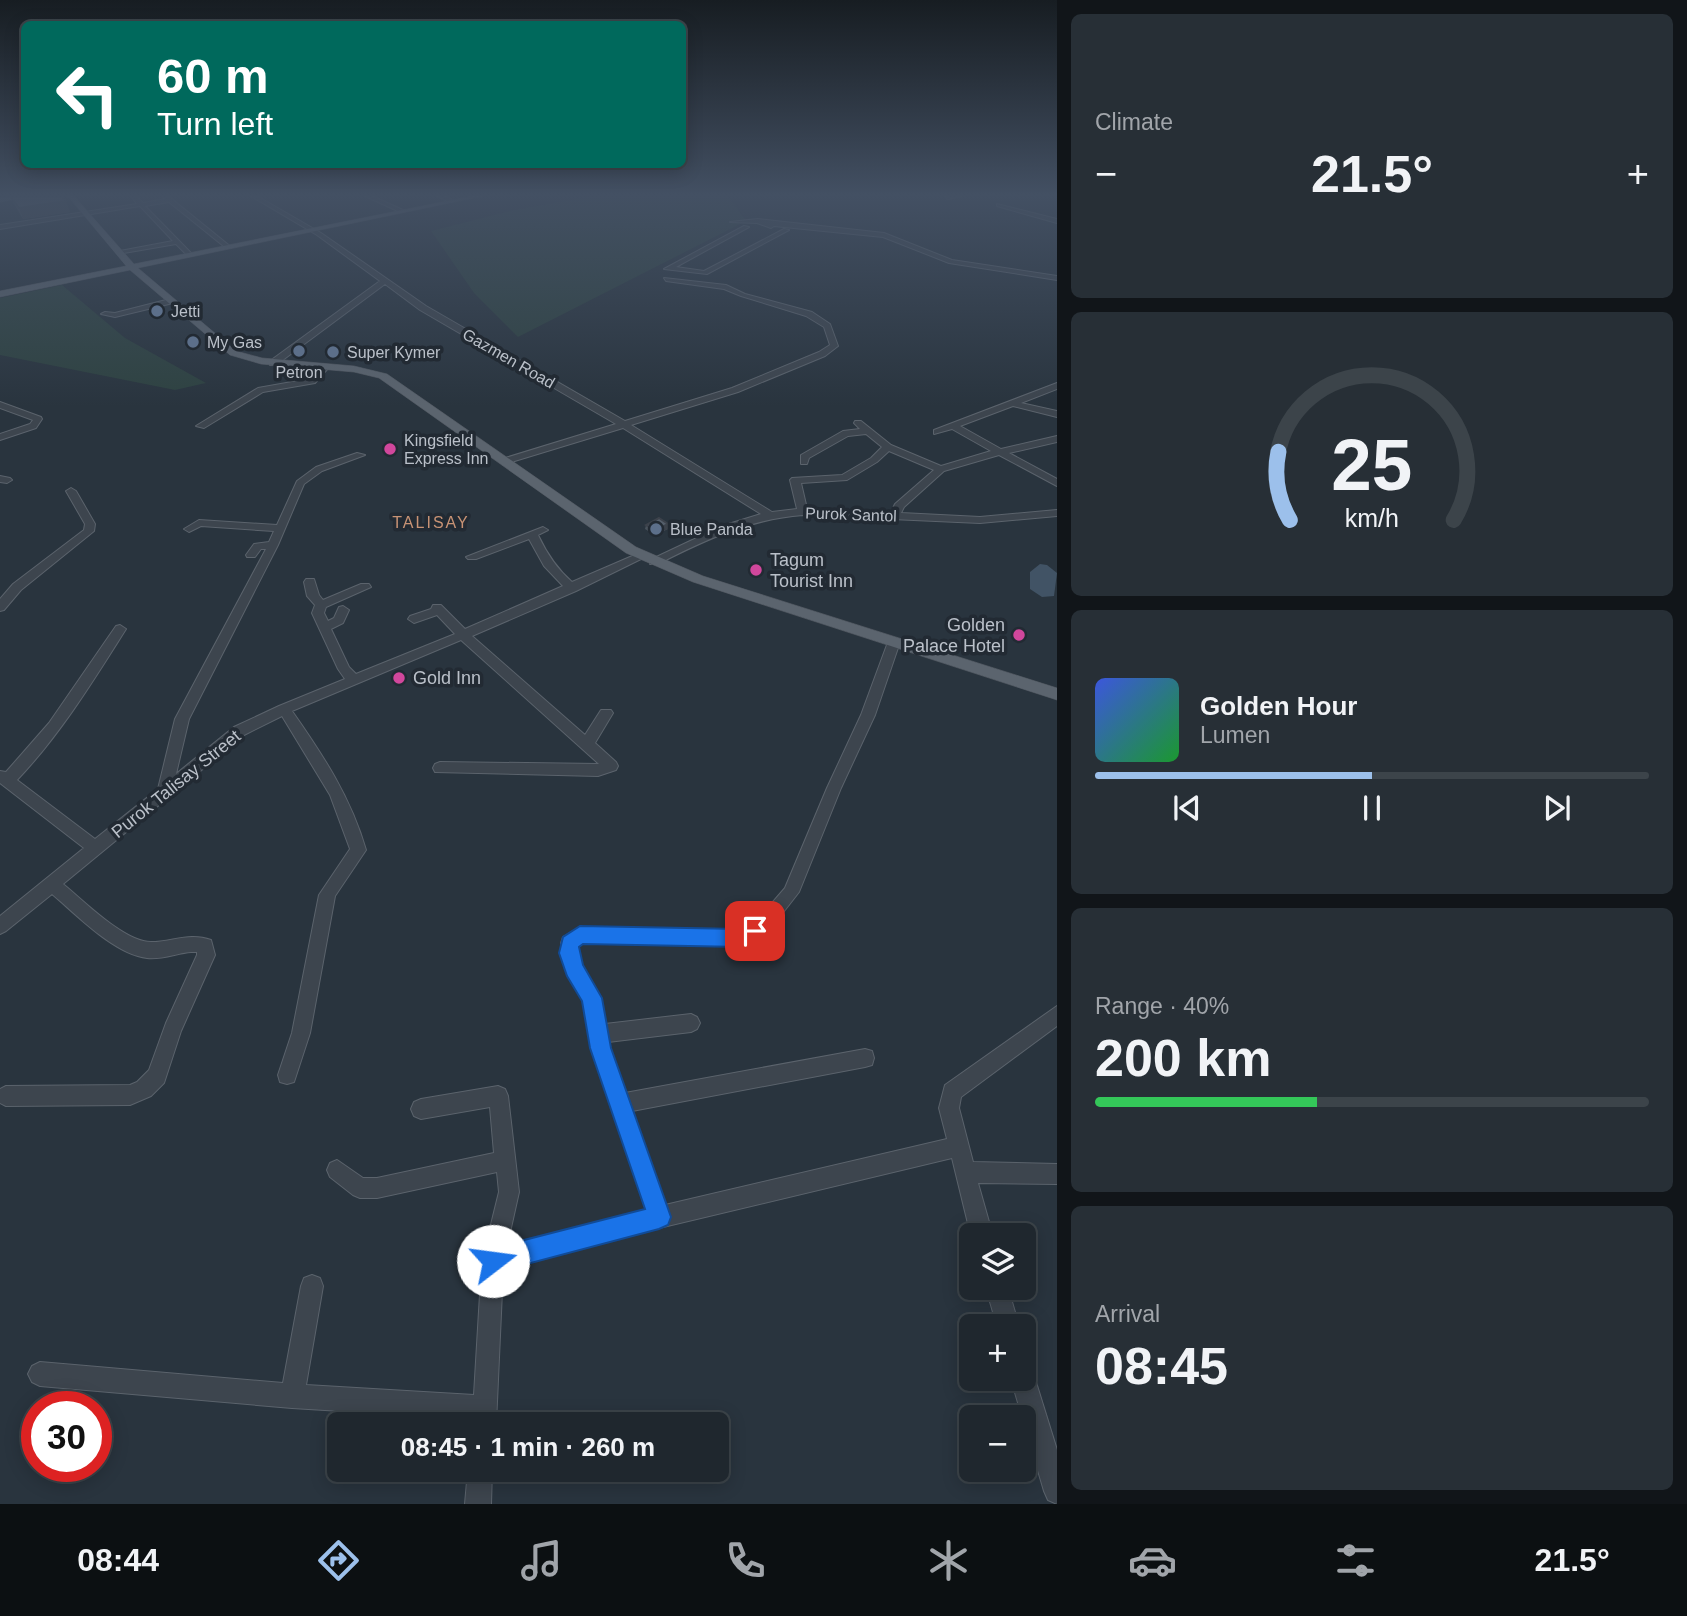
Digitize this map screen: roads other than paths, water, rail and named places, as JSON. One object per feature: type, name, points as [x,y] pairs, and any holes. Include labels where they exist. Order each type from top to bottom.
[{"type":"main road","points":[[0,294],[136,266]]},
{"type":"main road","points":[[132,267],[227,349],[251,360],[364,371],[390,380],[647,559],[1057,694]]},
{"type":"street","name":"Gazmen Road","points":[[363,266],[442,320],[623,424],[769,515]]},
{"type":"street","points":[[665,273],[677,266]]},
{"type":"street","points":[[665,273],[705,273],[717,266]]},
{"type":"street","points":[[979,266],[1057,278]]},
{"type":"street","points":[[505,461],[735,390],[822,354],[834,346],[827,326],[808,314],[743,295],[726,287],[665,273]]},
{"type":"street","points":[[273,363],[384,281]]},
{"type":"street","points":[[105,314],[115,315],[170,301]]},
{"type":"street","points":[[201,426],[261,390],[312,381],[326,366]]},
{"type":"street","points":[[937,432],[1057,386]]},
{"type":"street","points":[[1015,404],[1057,414]]},
{"type":"street","points":[[0,405],[38,419],[33,426],[0,437]]},
{"type":"street","points":[[953,426],[1002,450],[1057,485]]},
{"type":"street","points":[[804,463],[804,457],[861,427],[888,447],[941,469]]},
{"type":"street","points":[[895,516],[899,506],[941,469],[1002,450],[1057,439]]},
{"type":"street","points":[[803,512],[795,480],[844,478],[874,460],[888,447]]},
{"type":"street","points":[[164,794],[182,719],[273,545],[297,489],[305,478],[319,470],[360,455]]},
{"type":"street","points":[[1044,487],[1057,485]]},
{"type":"street","points":[[0,607],[17,587],[89,531],[90,524],[71,491]]},
{"type":"street","name":"Purok Santol","points":[[647,559],[769,515],[803,512],[979,520],[1057,513]]},
{"type":"street","points":[[189,529],[199,523],[281,528]]},
{"type":"street","points":[[472,557],[538,532],[548,565],[572,588]]},
{"type":"street","points":[[251,555],[262,544],[273,545]]},
{"type":"street","name":"Purok Talisay Street","points":[[0,926],[239,731],[284,709],[647,559]]},
{"type":"street","points":[[310,582],[313,596],[321,606]]},
{"type":"street","points":[[0,588],[17,587]]},
{"type":"street","points":[[354,680],[344,669],[318,613],[321,606],[365,587]]},
{"type":"street","points":[[414,619],[438,609],[463,635],[609,762],[608,768],[598,770],[440,768]]},
{"type":"street","points":[[325,627],[339,620],[343,610]]},
{"type":"street","points":[[97,849],[4,777],[29,759],[57,723],[120,629]]},
{"type":"street","points":[[659,1217],[600,1048],[592,998],[574,970],[569,943],[580,935],[742,938],[765,923],[791,892],[867,716],[894,642]]},
{"type":"street","points":[[284,709],[337,793],[355,834],[358,850],[351,862],[335,878],[327,895],[301,1033],[287,1075]]},
{"type":"street","points":[[587,744],[606,713]]},
{"type":"street","points":[[6,1096],[130,1095],[144,1089],[158,1076],[172,1028],[206,955],[205,946],[196,942],[175,948],[147,950],[130,946],[52,885]]},
{"type":"street","points":[[978,1223],[949,1108],[952,1092],[1057,1015]]},
{"type":"street","points":[[599,1034],[691,1023]]},
{"type":"street","points":[[619,1104],[865,1058]]},
{"type":"street","points":[[421,1109],[498,1096],[509,1192],[493,1261],[484,1412]]},
{"type":"street","points":[[493,1261],[659,1217],[959,1146]]},
{"type":"street","points":[[337,1170],[360,1188],[377,1188],[507,1160]]},
{"type":"street","points":[[964,1172],[1057,1174]]},
{"type":"street","points":[[292,1396],[312,1286]]},
{"type":"street","points":[[40,1374],[446,1412]]},
{"type":"street","points":[[1027,1391],[1057,1491]]},
{"type":"street","points":[[478,1504],[479,1482]]},
{"type":"water","points":[[1040,564],[1047,565],[1057,573],[1054,596],[1042,597],[1030,589],[1030,572]]},
{"type":"place","name":"Jetti","points":[[157,311]]},
{"type":"place","name":"My Gas","points":[[193,342]]},
{"type":"place","name":"Petron","points":[[299,351]]},
{"type":"place","name":"Super Kymer","points":[[333,352]]},
{"type":"place","name":"Kingsfield Express Inn","points":[[390,449]]},
{"type":"place","name":"Blue Panda","points":[[656,529]]},
{"type":"place","name":"Tagum Tourist Inn","points":[[756,570]]},
{"type":"place","name":"Golden Palace Hotel","points":[[1019,635]]},
{"type":"place","name":"Gold Inn","points":[[399,678]]},
{"type":"district","name":"TALISAY","points":[[431,522]]}]
